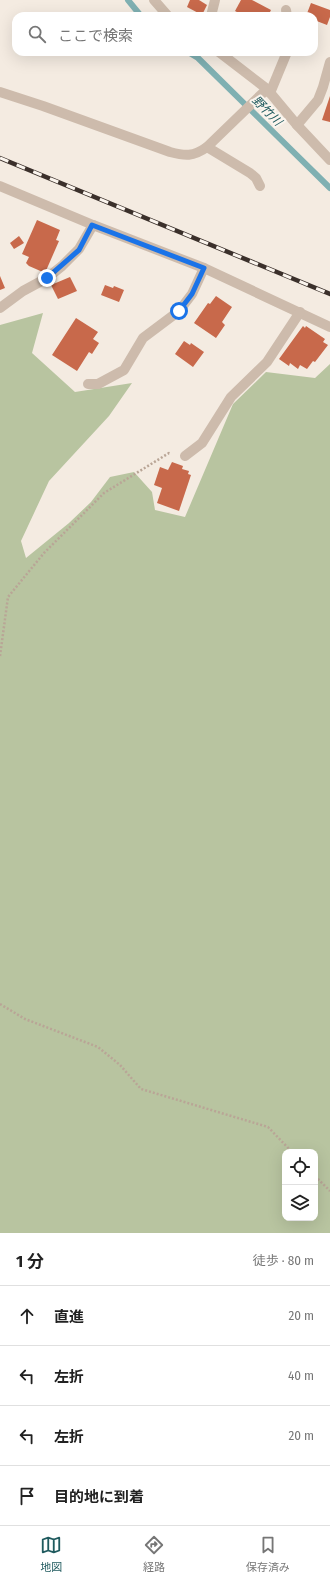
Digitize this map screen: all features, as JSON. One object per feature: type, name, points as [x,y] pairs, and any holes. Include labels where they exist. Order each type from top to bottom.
[{"type":"street","points":[[154,0],[164,12]]},
{"type":"street","points":[[212,12],[215,0]]},
{"type":"street","points":[[224,56],[269,91],[297,125],[330,160]]},
{"type":"street","points":[[0,92],[44,106],[170,152],[186,156],[200,152],[207,147],[269,91],[285,56]]},
{"type":"street","points":[[297,125],[326,88],[330,62]]},
{"type":"street","points":[[207,147],[250,173],[256,178],[260,186]]},
{"type":"street","points":[[0,186],[92,225],[204,268],[330,327]]},
{"type":"street","points":[[0,308],[23,291],[47,278],[62,266],[79,250],[92,225]]},
{"type":"street","points":[[88,384],[98,384],[124,370],[143,338],[179,311],[192,294],[204,268]]},
{"type":"street","points":[[185,456],[202,443],[232,397],[267,362],[300,312]]},
{"type":"path","points":[[0,656],[8,597],[44,553],[104,494],[169,453],[185,456]]},
{"type":"path","points":[[0,1004],[26,1019],[98,1047],[120,1065],[140,1089],[268,1127],[289,1149]]},
{"type":"path","points":[[318,1179],[330,1191]]},
{"type":"green space","points":[[43,313],[32,353],[75,392],[132,383],[109,416],[49,481],[21,541],[26,558],[69,523],[91,502],[110,477],[134,472],[152,492],[155,510],[185,517],[233,404],[266,372],[315,378],[330,364],[330,1233],[0,1233],[0,325]]},
{"type":"building","points":[[190,0],[199,0],[207,5],[204,12],[196,12],[187,7]]},
{"type":"building","points":[[241,0],[252,0],[271,10],[270,12],[235,11]]},
{"type":"building","points":[[311,3],[330,10],[330,17],[327,25],[318,22],[318,12],[308,12]]},
{"type":"building","points":[[330,96],[330,122],[322,120]]},
{"type":"building","points":[[37,220],[60,230],[56,240],[59,241],[45,273],[29,266],[26,263],[29,257],[22,254]]},
{"type":"building","points":[[19,236],[24,243],[14,249],[10,243]]},
{"type":"building","points":[[0,276],[5,288],[0,290]]},
{"type":"building","points":[[70,277],[77,291],[58,299],[51,285]]},
{"type":"building","points":[[105,285],[113,288],[114,286],[124,290],[119,302],[101,295]]},
{"type":"building","points":[[216,296],[232,307],[222,322],[225,325],[216,338],[194,323],[208,303],[210,304]]},
{"type":"building","points":[[76,318],[98,332],[93,339],[99,343],[92,354],[89,352],[77,371],[52,355]]},
{"type":"building","points":[[303,326],[305,328],[306,326],[325,339],[323,342],[328,345],[315,362],[313,361],[307,369],[300,365],[298,369],[290,363],[289,366],[279,359]]},
{"type":"building","points":[[184,341],[190,345],[191,343],[204,352],[193,367],[175,354]]},
{"type":"building","points":[[172,462],[183,466],[182,469],[189,471],[188,474],[191,475],[179,511],[157,503],[162,488],[154,485],[160,467],[168,470]]},
{"type":"waterway","name":"野竹川","points":[[128,0],[138,12]]},
{"type":"waterway","name":"野竹川","points":[[195,56],[330,188]]},
{"type":"railway","points":[[0,158],[330,294]]},
{"type":"route","points":[[47,278],[79,250],[92,225],[204,268],[192,294],[179,311]]}]
